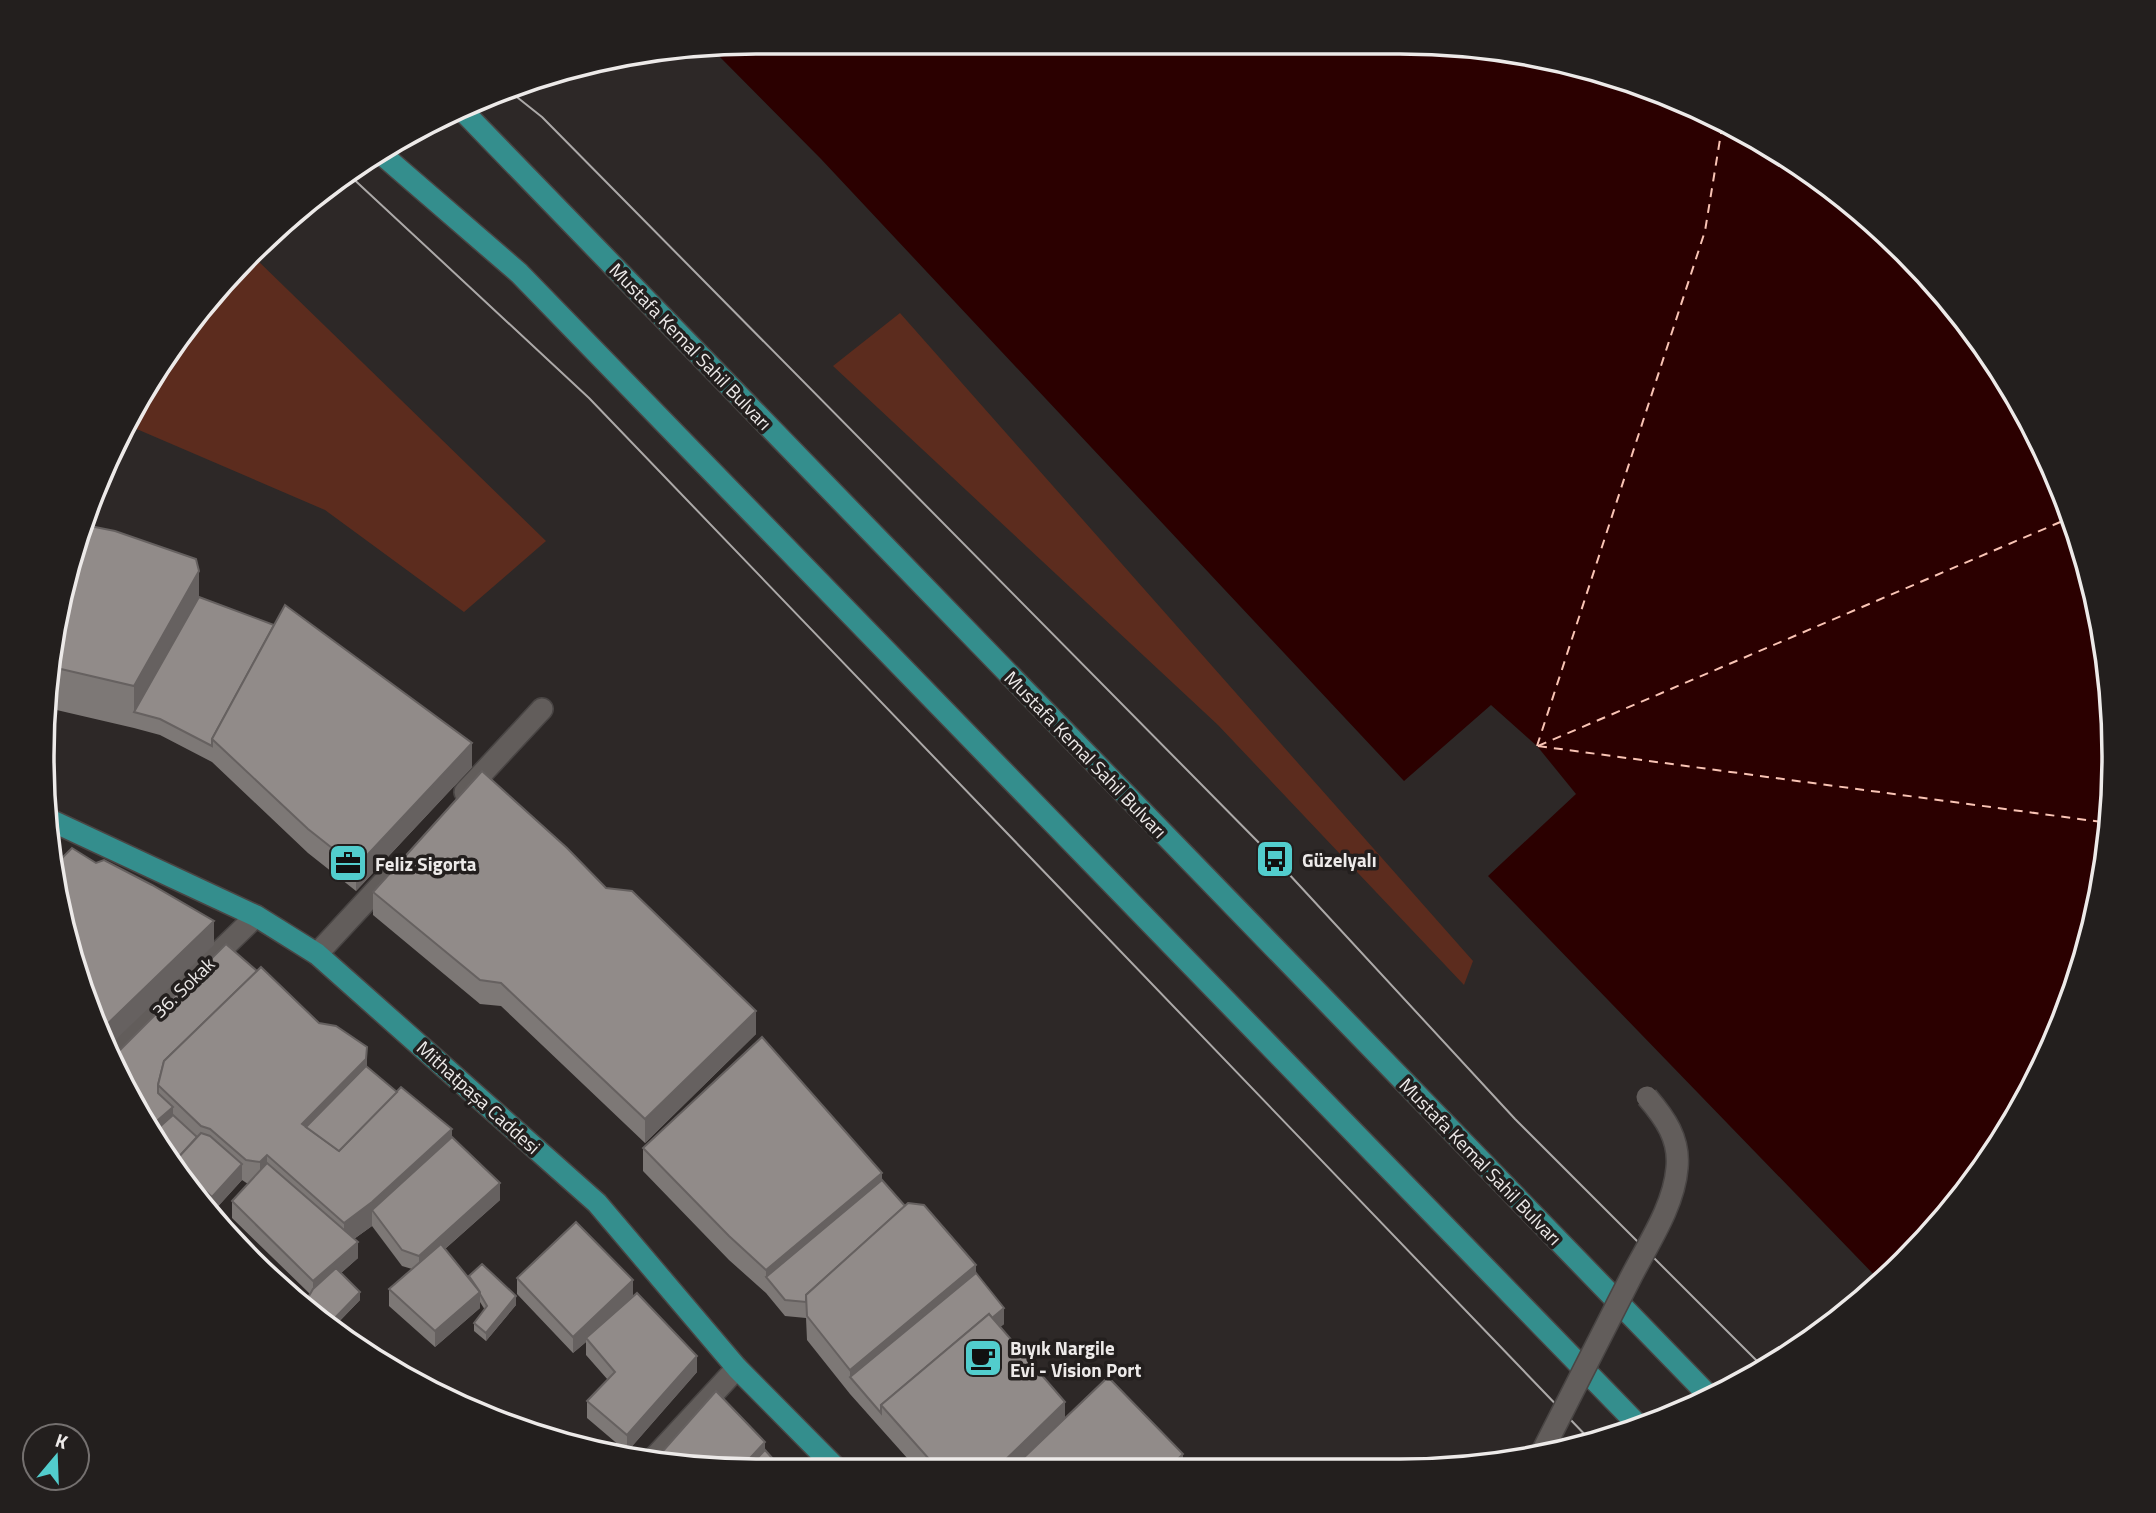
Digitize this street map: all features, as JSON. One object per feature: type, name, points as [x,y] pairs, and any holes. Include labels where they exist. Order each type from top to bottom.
[{"type":"main road","name":"Mustafa Kemal Sahil Bulvarı","points":[[469,117],[1703,1389]]},
{"type":"main road","points":[[387,159],[519,273],[1632,1418]]},
{"type":"main road","name":"Mithatpaşa Caddesi","points":[[58,824],[256,916],[317,954],[597,1203],[737,1368],[827,1459]]},
{"type":"street","points":[[450,809],[542,709]]},
{"type":"street","points":[[317,954],[406,858]]},
{"type":"street","name":"36. Sokak","points":[[119,1049],[256,916]]},
{"type":"street","points":[[1547,1443],[1673,1190],[1678,1167],[1676,1144],[1664,1116],[1647,1097]]},
{"type":"street","points":[[659,1452],[737,1368]]},
{"type":"shaded area","points":[[1400,54],[1491,60],[1581,78],[1668,108],[1710,127],[1751,148],[1827,199],[1896,260],[1957,329],[1983,366],[2008,405],[2048,488],[2078,575],[2088,619],[2096,665],[2102,756],[2096,848],[2088,894],[2078,938],[2048,1025],[2008,1108],[1983,1147],[1957,1184],[1896,1253],[1873,1274],[1488,876],[1576,794],[1537,746],[1491,705],[1404,781],[821,159],[719,56]]},
{"type":"shaded area","points":[[259,261],[546,541],[464,612],[325,510],[136,429],[148,405],[199,329]]},
{"type":"shaded area","points":[[900,313],[1473,961],[1464,985],[1218,725],[833,366]]},
{"type":"building","points":[[94,527],[115,531],[196,559],[199,571],[134,686],[60,669],[78,575]]},
{"type":"building","points":[[199,597],[274,625],[212,739],[212,746],[160,719],[134,712]]},
{"type":"building","points":[[285,605],[472,743],[356,867],[308,829],[212,739]]},
{"type":"building","points":[[482,771],[567,848],[606,888],[632,891],[756,1011],[645,1119],[501,983],[480,980],[373,892]]},
{"type":"building","points":[[72,848],[96,863],[104,860],[214,921],[108,1024],[78,938],[62,858]]},
{"type":"building","points":[[226,944],[257,971],[164,1061],[158,1093],[173,1107],[156,1121],[120,1050]]},
{"type":"building","points":[[261,967],[319,1023],[336,1026],[367,1047],[366,1059],[302,1124],[339,1151],[401,1087],[452,1129],[372,1202],[344,1223],[267,1155],[260,1162],[246,1160],[210,1129],[201,1126],[158,1085],[164,1061]]},
{"type":"building","points":[[762,1037],[882,1173],[766,1270],[643,1148]]},
{"type":"building","points":[[366,1066],[397,1092],[339,1151],[306,1127]]},
{"type":"building","points":[[173,1115],[197,1137],[179,1156],[160,1127]]},
{"type":"building","points":[[201,1133],[210,1136],[242,1164],[212,1197],[179,1156]]},
{"type":"building","points":[[452,1137],[500,1183],[419,1256],[402,1250],[372,1210]]},
{"type":"building","points":[[267,1163],[358,1242],[313,1281],[232,1201]]},
{"type":"building","points":[[882,1180],[905,1206],[806,1295],[806,1302],[785,1300],[766,1277]]},
{"type":"building","points":[[908,1203],[924,1205],[976,1265],[850,1370],[807,1316],[806,1295]]},
{"type":"building","points":[[576,1222],[633,1280],[573,1337],[517,1278]]},
{"type":"building","points":[[441,1244],[480,1292],[435,1331],[389,1289]]},
{"type":"building","points":[[482,1264],[516,1296],[486,1333],[474,1323],[487,1306],[469,1276]]},
{"type":"building","points":[[336,1268],[360,1292],[335,1318],[308,1297],[313,1289]]},
{"type":"building","points":[[976,1273],[1004,1308],[992,1318],[989,1314],[881,1405],[881,1413],[850,1377]]},
{"type":"building","points":[[637,1293],[697,1356],[627,1435],[587,1401],[615,1372],[586,1338]]},
{"type":"building","points":[[989,1314],[1065,1402],[1006,1459],[929,1459],[881,1405]]},
{"type":"building","points":[[1108,1377],[1183,1454],[1178,1459],[1022,1459]]},
{"type":"building","points":[[716,1391],[765,1442],[750,1459],[662,1452]]},
{"type":"building","points":[[765,1450],[773,1459],[756,1459]]},
{"type":"ferry route","points":[[1537,746],[1705,231],[1721,133]]},
{"type":"ferry route","points":[[1538,746],[2061,522]]},
{"type":"ferry route","points":[[1538,746],[2098,822]]},
{"type":"tram line","points":[[517,97],[542,117],[1275,859],[1515,1119],[1757,1361]]},
{"type":"tram line","points":[[355,181],[589,398],[1584,1434]]},
{"type":"place","name":"Güzelyalı","points":[[1275,859]]},
{"type":"place","name":"Feliz Sigorta","points":[[348,863]]},
{"type":"place","name":"Bıyık Nargile Evi - Vision Port","points":[[983,1358]]}]
